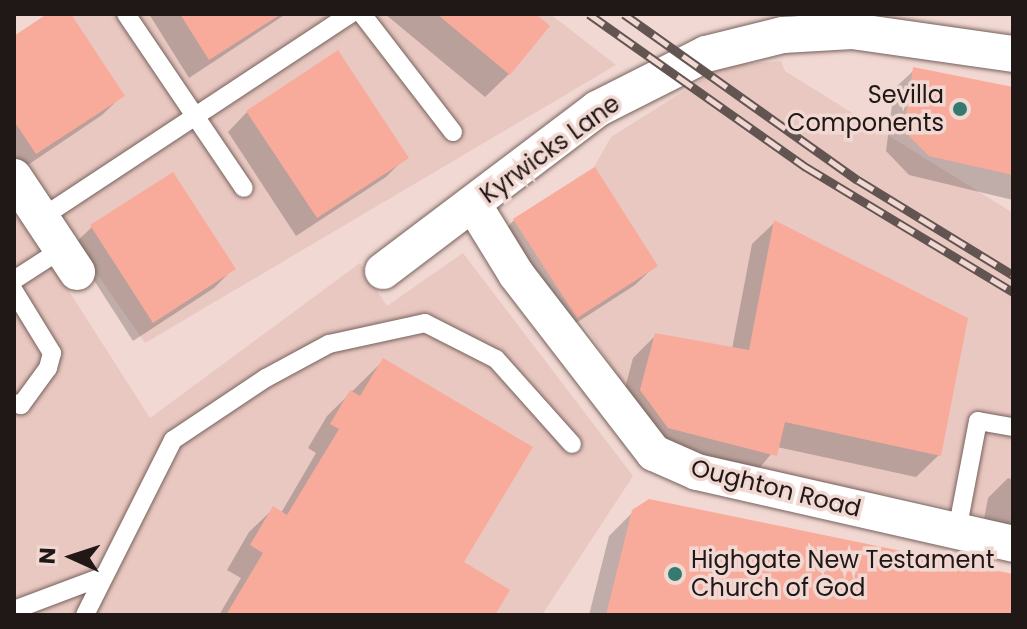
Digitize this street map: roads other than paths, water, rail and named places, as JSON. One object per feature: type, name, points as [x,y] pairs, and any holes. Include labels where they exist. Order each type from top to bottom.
[{"type":"street","name":"Kyrwicks Lane","points":[[383,271],[597,109],[706,54],[783,35],[934,27],[1013,54]]},
{"type":"street","points":[[14,177],[69,260]]},
{"type":"street","name":"Oughton Road","points":[[473,204],[516,274],[654,453],[697,472],[1013,544]]},
{"type":"lane","points":[[126,14],[190,115],[244,188]]},
{"type":"lane","points":[[41,218],[190,115],[350,14]]},
{"type":"lane","points":[[362,14],[453,132]]},
{"type":"lane","points":[[14,280],[69,260]]},
{"type":"lane","points":[[14,291],[52,353],[48,368],[21,405],[14,403]]},
{"type":"lane","points":[[85,615],[173,440],[266,378],[329,344],[368,331],[425,323],[496,359],[572,444]]},
{"type":"lane","points":[[957,531],[978,421],[1013,427]]},
{"type":"lane","points":[[14,610],[102,577]]},
{"type":"railway","points":[[589,14],[806,167],[1013,292]]},
{"type":"railway","points":[[624,14],[858,180],[1013,275]]},
{"type":"place","name":"Sevilla Components","points":[[960,109]]},
{"type":"place","name":"Highgate New Testament Church of God","points":[[675,574]]}]
